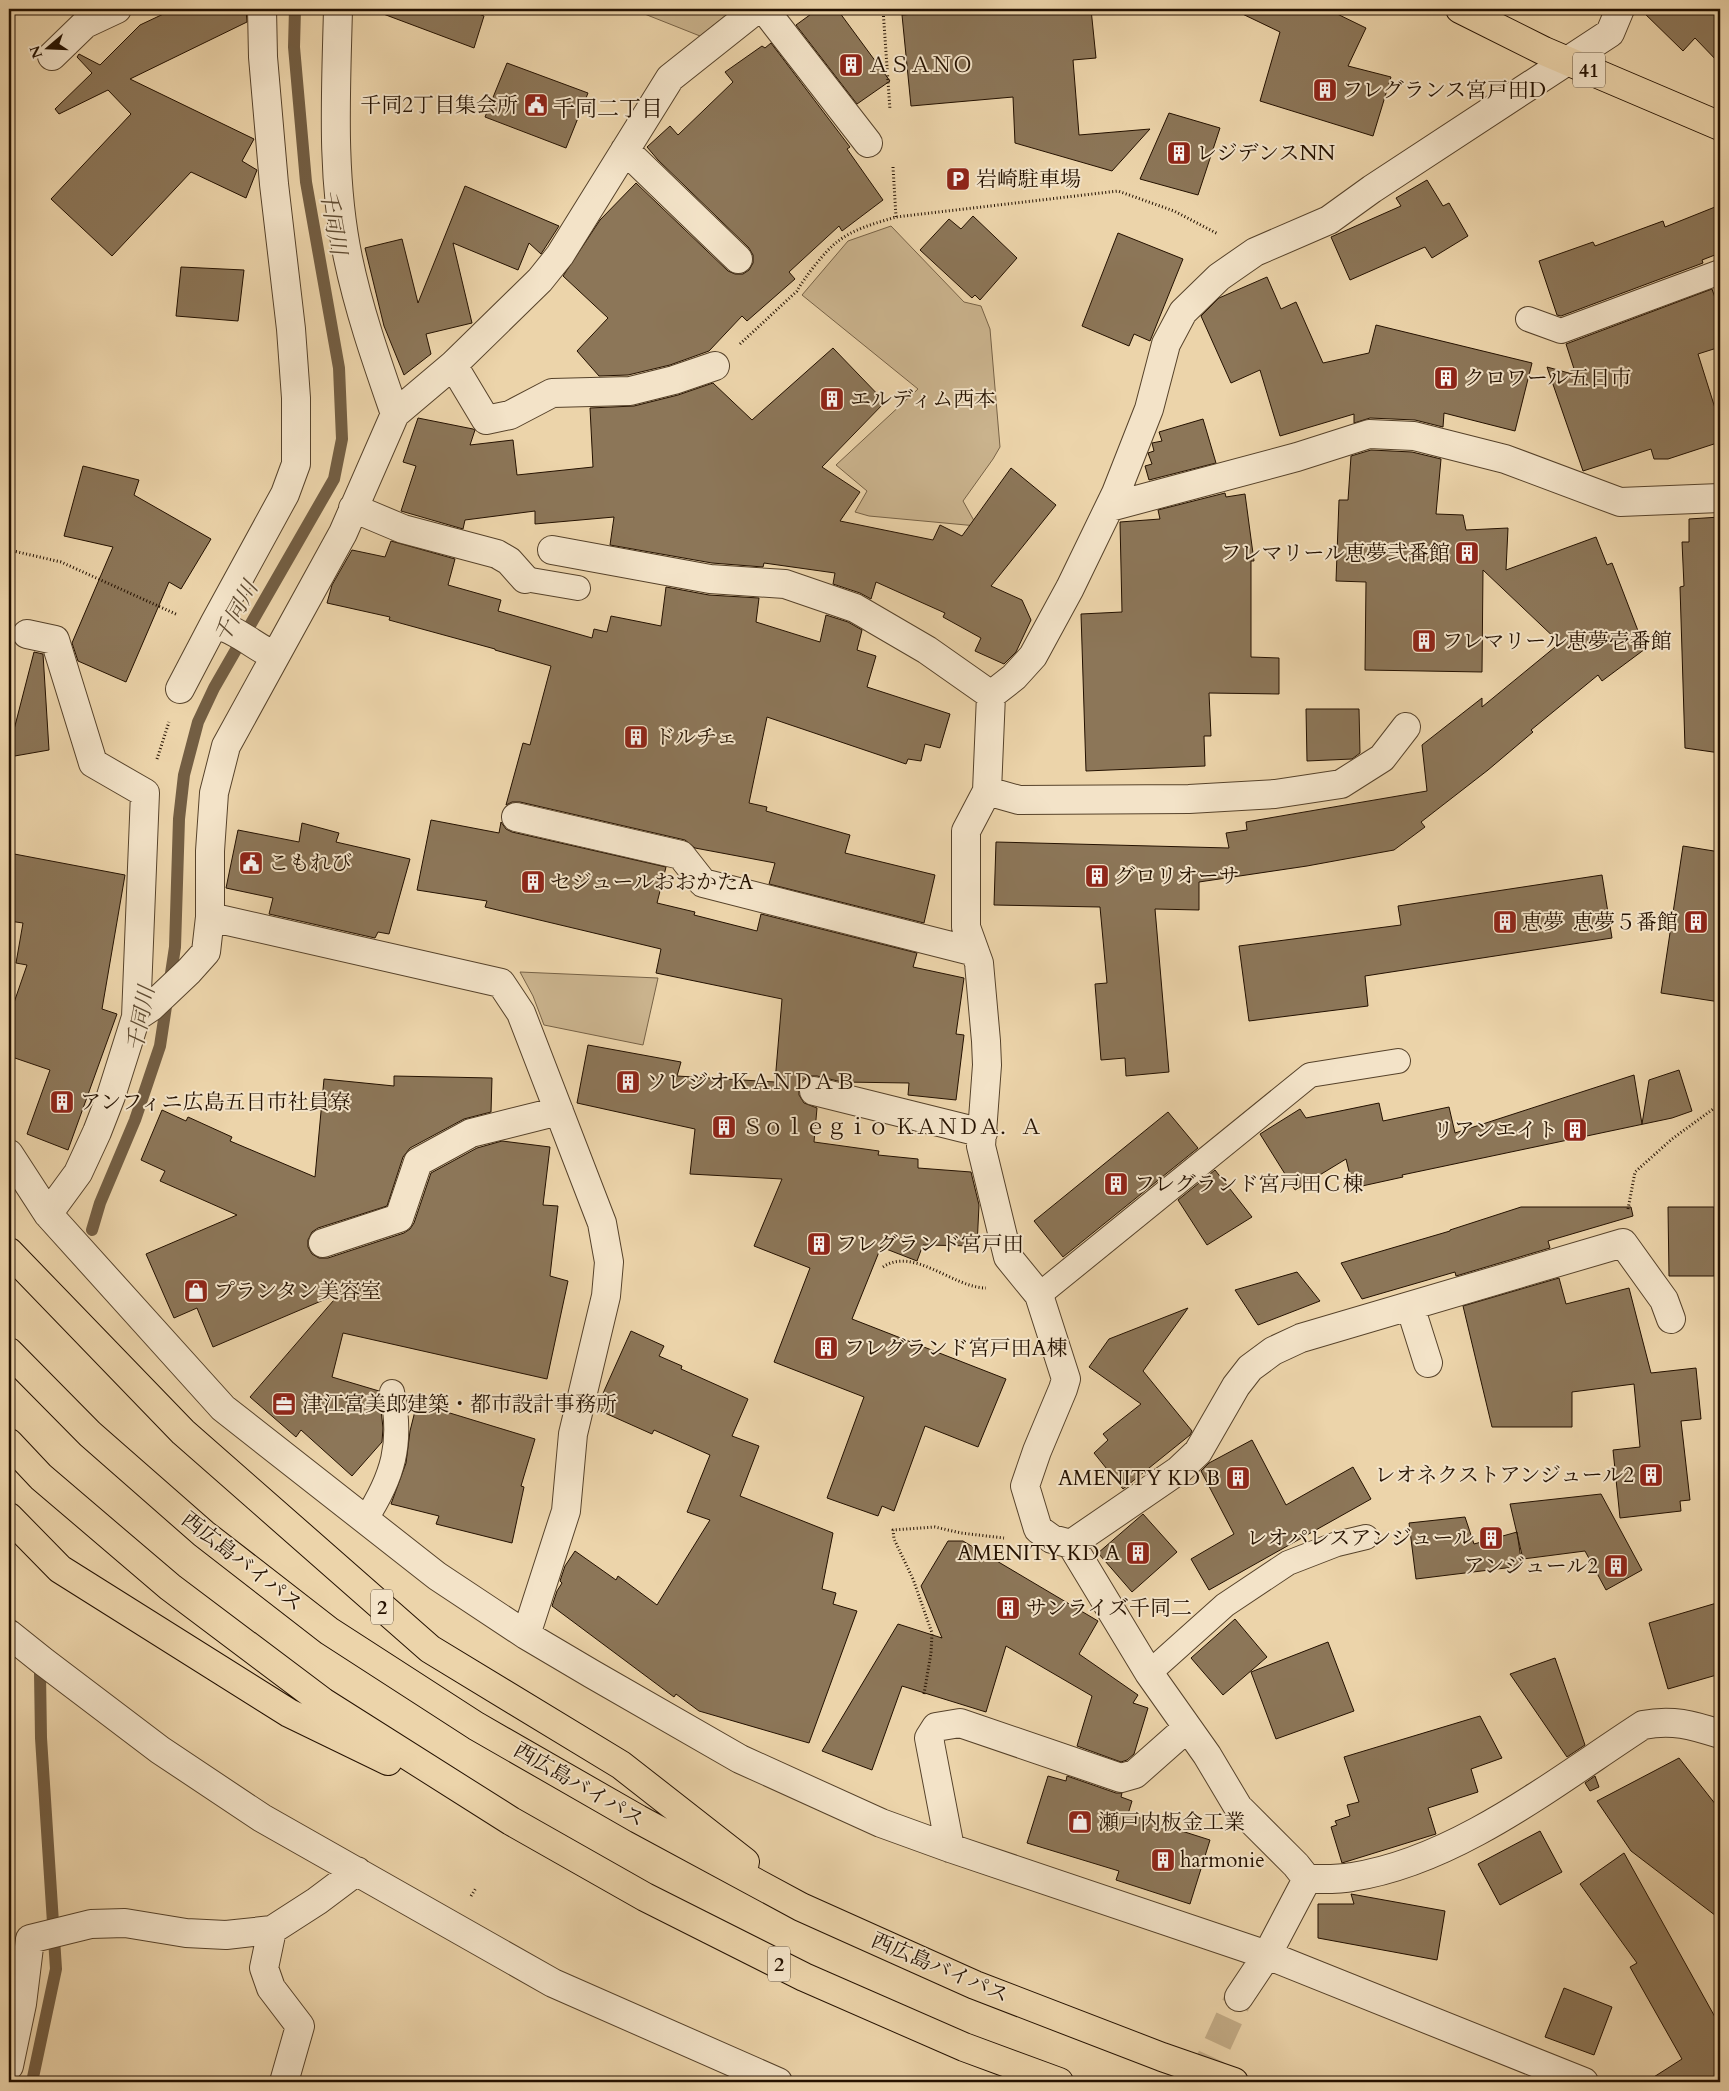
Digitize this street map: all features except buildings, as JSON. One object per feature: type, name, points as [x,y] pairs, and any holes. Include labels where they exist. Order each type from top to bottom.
[{"type":"main road","name":"41","points":[[1460,9],[1544,51],[1720,126]]},
{"type":"main road","name":"2","points":[[9,1252],[183,1432],[430,1649],[621,1765],[801,1907]]},
{"type":"main road","name":"西広島バイパス","points":[[9,1352],[90,1434],[204,1534],[329,1631],[484,1731],[638,1819],[801,1907],[975,1985],[1162,2057],[1234,2082]]},
{"type":"main road","name":"2","points":[[9,1444],[41,1477],[170,1587],[323,1702],[511,1821],[646,1897],[804,1977],[964,2047],[1059,2082]]},
{"type":"main road","name":"2","points":[[9,1518],[60,1569],[289,1713],[511,1821]]},
{"type":"street","points":[[52,56],[85,24],[116,9]]},
{"type":"street","points":[[180,689],[216,627],[285,494],[296,464],[296,398],[292,339],[274,184],[263,57],[262,9]]},
{"type":"street","points":[[338,9],[336,91],[337,177],[348,256],[362,317],[395,414]]},
{"type":"street","points":[[143,1012],[189,971],[206,952],[210,917],[210,851],[214,793],[226,746],[268,653],[343,533],[395,414],[453,366],[540,280],[560,255],[670,78],[757,9]]},
{"type":"street","points":[[764,9],[868,143]]},
{"type":"street","points":[[1307,1879],[1238,1807],[1207,1755],[1149,1673],[1071,1544],[1052,1539],[1038,1530],[1025,1486],[1036,1451],[1066,1380],[1039,1295],[1008,1257],[981,1146],[987,1065],[986,1041],[979,963],[966,927],[966,831],[988,791],[991,696],[1014,677],[1033,656],[1070,588],[1110,508],[1149,409],[1166,344],[1184,312],[1219,277],[1255,252],[1329,220],[1372,189],[1610,33],[1620,9]]},
{"type":"street","points":[[625,150],[738,259]]},
{"type":"street","points":[[453,366],[486,420],[510,415],[552,393],[630,391],[674,380],[716,366]]},
{"type":"street","points":[[1110,508],[1297,457],[1368,434],[1414,436],[1505,458],[1620,502],[1720,498]]},
{"type":"street","points":[[353,508],[403,529],[497,554],[510,561],[525,579]]},
{"type":"street","points":[[552,550],[710,579],[785,584],[855,608],[927,650],[991,696]]},
{"type":"street","points":[[216,627],[268,653]]},
{"type":"street","points":[[27,634],[54,640],[92,763],[145,793],[143,1012],[97,1132],[78,1173],[48,1214]]},
{"type":"street","points":[[988,791],[1019,800],[1189,799],[1275,794],[1341,784],[1382,758],[1406,727]]},
{"type":"street","points":[[516,817],[681,856],[703,883],[975,952]]},
{"type":"street","points":[[210,917],[501,983],[522,1013],[602,1223],[609,1262],[606,1296],[573,1434],[566,1511],[526,1635]]},
{"type":"street","points":[[814,1091],[983,1133]]},
{"type":"street","points":[[322,1243],[399,1218],[418,1162],[471,1133],[559,1111]]},
{"type":"street","points":[[9,1154],[48,1214],[223,1408],[436,1576],[526,1635],[740,1759],[881,1822],[950,1848],[1267,1956],[1584,2082]]},
{"type":"street","points":[[1071,1544],[1179,1470],[1198,1452],[1236,1386],[1250,1368],[1273,1351],[1301,1338],[1623,1244],[1664,1300],[1671,1319]]},
{"type":"street","points":[[1410,1306],[1428,1363]]},
{"type":"street","points":[[9,1634],[160,1750],[262,1818],[553,1983],[778,2082]]},
{"type":"street","points":[[1307,1879],[1351,1878],[1405,1864],[1454,1845],[1497,1821],[1642,1725],[1659,1722],[1678,1722],[1720,1734]]},
{"type":"street","points":[[950,1848],[928,1738],[936,1727],[960,1723],[1121,1778],[1135,1774],[1187,1728]]},
{"type":"street","points":[[9,2066],[22,2004],[30,1939],[91,1924],[125,1923],[186,1933],[218,1935],[272,1930],[317,1901],[358,1871]]},
{"type":"street","points":[[1239,1997],[1267,1956],[1307,1879]]},
{"type":"street","points":[[272,1930],[264,1968],[271,1988],[300,2026],[284,2082]]},
{"type":"lane","points":[[1528,319],[1561,331],[1720,272]]},
{"type":"lane","points":[[525,579],[578,588]]},
{"type":"lane","points":[[1039,1295],[1310,1075],[1398,1062]]},
{"type":"lane","points":[[365,1520],[381,1496],[397,1448],[396,1407],[392,1392]]},
{"type":"lane","points":[[1149,1673],[1225,1605],[1288,1563],[1337,1544],[1366,1537]]},
{"type":"path","points":[[716,366],[797,291],[837,242],[866,226],[896,217],[1118,191],[1174,211],[1255,252]]},
{"type":"path","points":[[9,550],[61,562],[216,627]]},
{"type":"path","points":[[145,793],[180,689]]},
{"type":"path","points":[[1623,1244],[1635,1172],[1672,1139],[1720,1104]]},
{"type":"path","points":[[883,1267],[892,1261],[904,1261],[918,1264],[982,1288],[989,1288]]},
{"type":"path","points":[[936,1727],[924,1713],[924,1689],[931,1653],[932,1633],[913,1579],[894,1539],[893,1530],[935,1526],[961,1533],[1012,1539],[1034,1538],[1046,1534]]},
{"type":"shaded area","points":[[632,9],[734,9],[700,36]]},
{"type":"shaded area","points":[[891,226],[964,302],[981,306],[990,329],[1000,447],[963,501],[977,526],[869,516],[855,512],[867,491],[836,465],[918,389],[802,295],[848,241]]},
{"type":"shaded area","points":[[520,972],[658,978],[643,1045],[544,1025],[533,996]]},
{"type":"waterway","name":"千同川","points":[[92,1230],[100,1203],[135,1120],[160,1046],[175,947],[179,819],[184,775],[198,722],[214,688],[334,479],[342,439],[339,368],[306,182],[294,47],[295,9]]},
{"type":"waterway","name":"千同川","points":[[32,2082],[56,1969],[41,1738],[40,1673]]},
{"type":"tunnel","points":[[1200,2082],[1239,1997]]},
{"type":"place","name":"ＡＳＡＮＯ","points":[[851,65]]},
{"type":"place","name":"フレグランス宮戸田D","points":[[1325,90]]},
{"type":"place","name":"千同2丁目集会所","points":[[536,105]]},
{"type":"place","name":"レジデンスNN","points":[[1179,153]]},
{"type":"place","name":"岩崎駐車場","points":[[958,179]]},
{"type":"place","name":"クロワール五日市","points":[[1446,378]]},
{"type":"place","name":"エルディム西本","points":[[832,399]]},
{"type":"place","name":"フレマリール恵夢弐番館","points":[[1467,553]]},
{"type":"place","name":"フレマリール恵夢壱番館","points":[[1424,641]]},
{"type":"place","name":"ドルチェ","points":[[636,737]]},
{"type":"place","name":"こもれび","points":[[251,863]]},
{"type":"place","name":"グロリオーサ","points":[[1097,876]]},
{"type":"place","name":"セジュールおおかたA","points":[[533,882]]},
{"type":"place","name":"恵夢","points":[[1505,922]]},
{"type":"place","name":"恵夢５番館","points":[[1696,922]]},
{"type":"place","name":"ソレジオＫＡＮＤＡＢ","points":[[628,1082]]},
{"type":"place","name":"アンフィニ広島五日市社員寮","points":[[62,1102]]},
{"type":"place","name":"Ｓｏｌｅｇｉｏ ＫＡＮＤＡ．Ａ","points":[[724,1127]]},
{"type":"place","name":"リアンエイト","points":[[1575,1130]]},
{"type":"place","name":"フレグランド宮戸田Ｃ棟","points":[[1116,1184]]},
{"type":"place","name":"フレグランド宮戸田","points":[[819,1244]]},
{"type":"place","name":"プランタン美容室","points":[[196,1291]]},
{"type":"place","name":"フレグランド宮戸田A棟","points":[[826,1348]]},
{"type":"place","name":"津江富美郎建築・都市設計事務所","points":[[284,1404]]},
{"type":"place","name":"レオネクストアンジュール2","points":[[1651,1475]]},
{"type":"place","name":"AMENITY KD B","points":[[1238,1478]]},
{"type":"place","name":"レオパレスアンジュール","points":[[1491,1538]]},
{"type":"place","name":"AMENITY KD A","points":[[1138,1553]]},
{"type":"place","name":"アンジュール2","points":[[1616,1566]]},
{"type":"place","name":"サンライズ千同二","points":[[1008,1608]]},
{"type":"place","name":"瀬戸内板金工業","points":[[1080,1822]]},
{"type":"place","name":"harmonie","points":[[1163,1860]]},
{"type":"district","name":"千同二丁目","points":[[608,109]]}]
